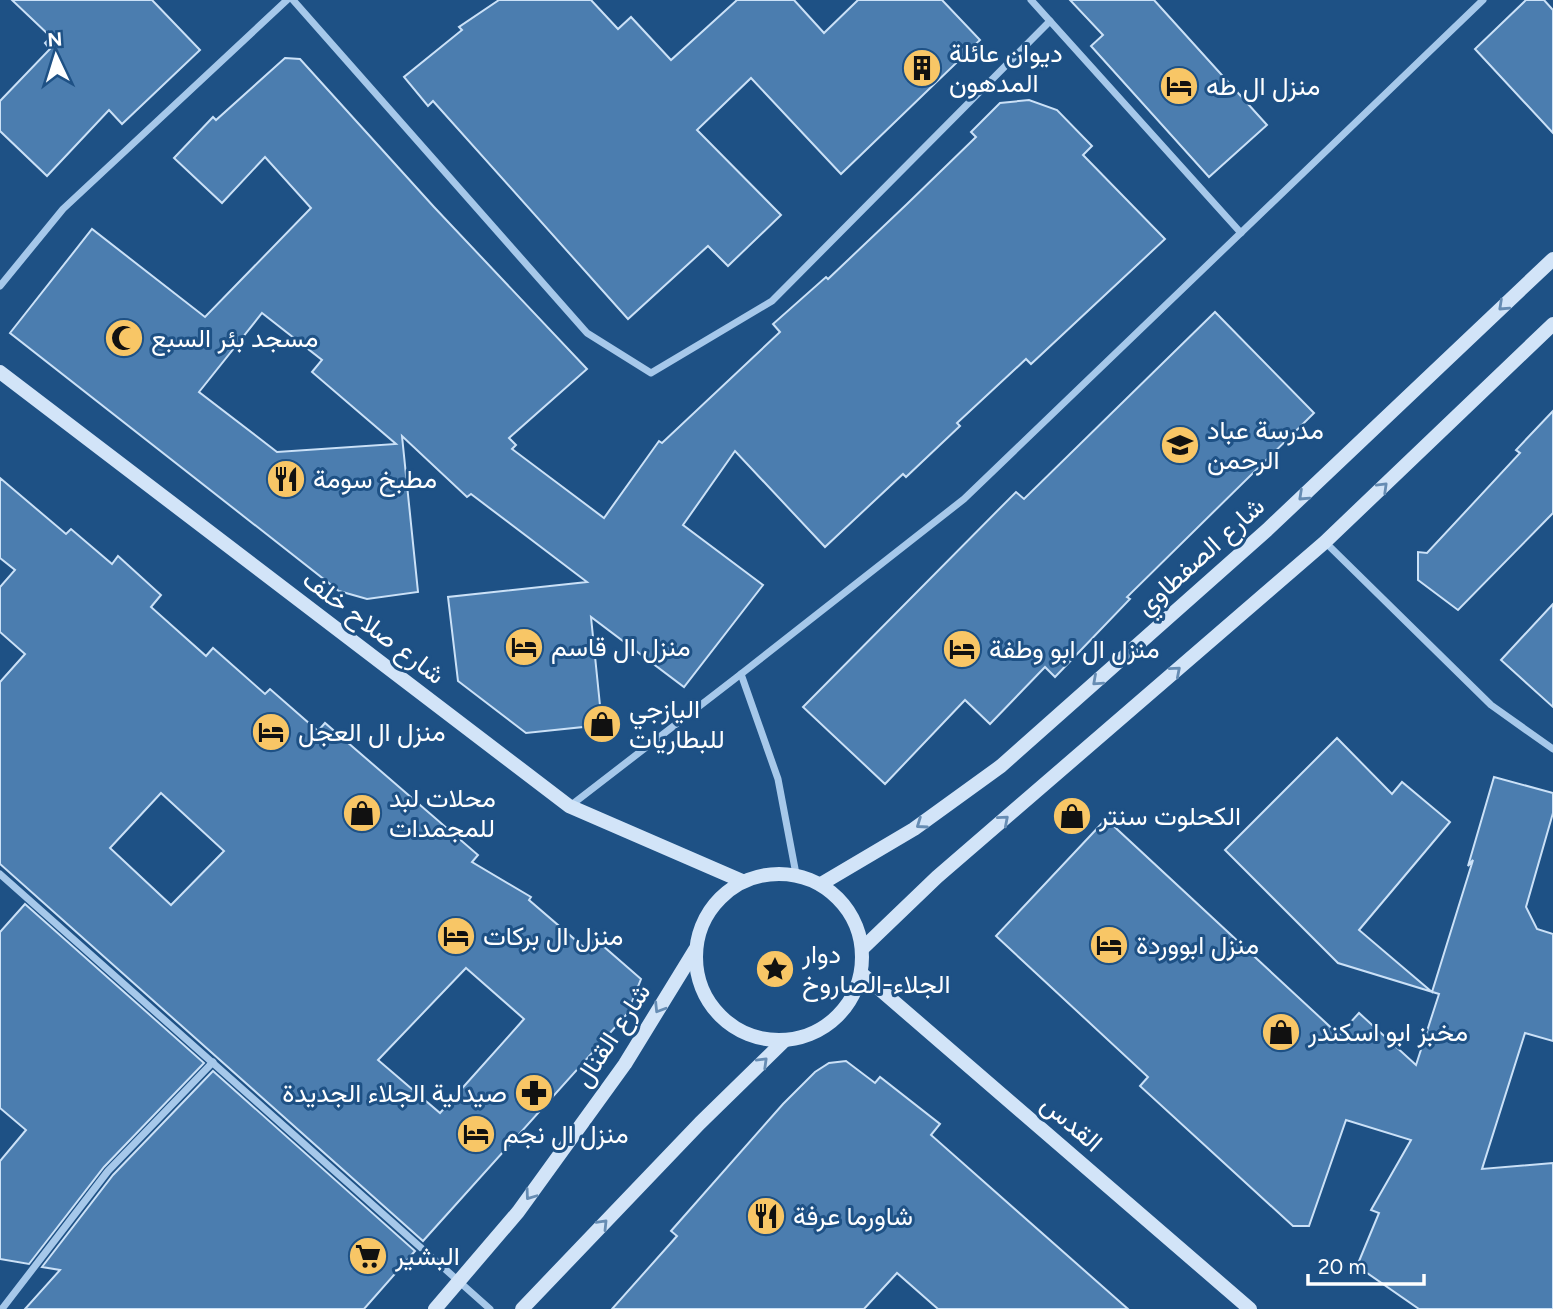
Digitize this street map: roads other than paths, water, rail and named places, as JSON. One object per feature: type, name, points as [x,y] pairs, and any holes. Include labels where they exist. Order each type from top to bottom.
[{"type":"main road","name":"شارع الصفطاوي","points":[[821,884],[914,829],[1001,766],[1267,530],[1553,259]]},
{"type":"main road","points":[[863,948],[937,877],[1325,542],[1553,324]]},
{"type":"main road","name":"شارع صلاح خلف","points":[[0,372],[569,806],[742,881]]},
{"type":"main road","points":[[769,874],[796,874],[821,884],[842,900],[856,922],[863,948],[862,974],[852,1000],[835,1019],[813,1034],[785,1040],[756,1037],[730,1025],[716,1011],[698,979],[695,950],[702,922],[719,898],[742,881],[769,874]]},
{"type":"main road","name":"شارع القنال","points":[[435,1309],[518,1212],[625,1064],[695,950]]},
{"type":"main road","name":"القدس","points":[[862,974],[1251,1309]]},
{"type":"main road","points":[[522,1309],[700,1123],[785,1040]]},
{"type":"street","points":[[0,286],[62,209],[287,0]]},
{"type":"street","points":[[293,0],[587,333],[650,373],[772,301],[1050,21]]},
{"type":"street","points":[[1031,0],[1241,233]]},
{"type":"street","points":[[569,806],[964,499],[1483,0]]},
{"type":"street","points":[[1325,542],[1491,705],[1553,749]]},
{"type":"street","points":[[741,674],[778,779],[796,874]]},
{"type":"street","points":[[0,874],[490,1309]]},
{"type":"street","points":[[3,1304],[108,1171],[213,1062]]},
{"type":"place","name":"ديوان عائلة المدهون","points":[[922,68]]},
{"type":"place","name":"منزل ال طه","points":[[1179,86]]},
{"type":"place","name":"مسجد بئر السبع","points":[[124,338]]},
{"type":"place","name":"مدرسة عباد الرحمن","points":[[1180,445]]},
{"type":"place","name":"مطبخ سومة","points":[[286,479]]},
{"type":"place","name":"منزل ال قاسم","points":[[524,647]]},
{"type":"place","name":"منزل ال ابو وطفة","points":[[962,649]]},
{"type":"place","name":"اليازجي للبطاريات","points":[[602,724]]},
{"type":"place","name":"منزل ال العجل","points":[[271,732]]},
{"type":"place","name":"محلات لبد للمجمدات","points":[[362,813]]},
{"type":"place","name":"الكحلوت سنتر","points":[[1072,816]]},
{"type":"place","name":"منزل ال بركات","points":[[456,936]]},
{"type":"place","name":"منزل ابووردة","points":[[1109,945]]},
{"type":"place","name":"دوار الجلاء-الصاروخ","points":[[775,969]]},
{"type":"place","name":"مخبز ابو اسكندر","points":[[1281,1032]]},
{"type":"place","name":"صيدلية الجلاء الجديدة","points":[[534,1093]]},
{"type":"place","name":"منزل ال نجم","points":[[476,1134]]},
{"type":"place","name":"شاورما عرفة","points":[[766,1216]]},
{"type":"place","name":"البشير","points":[[368,1256]]}]
